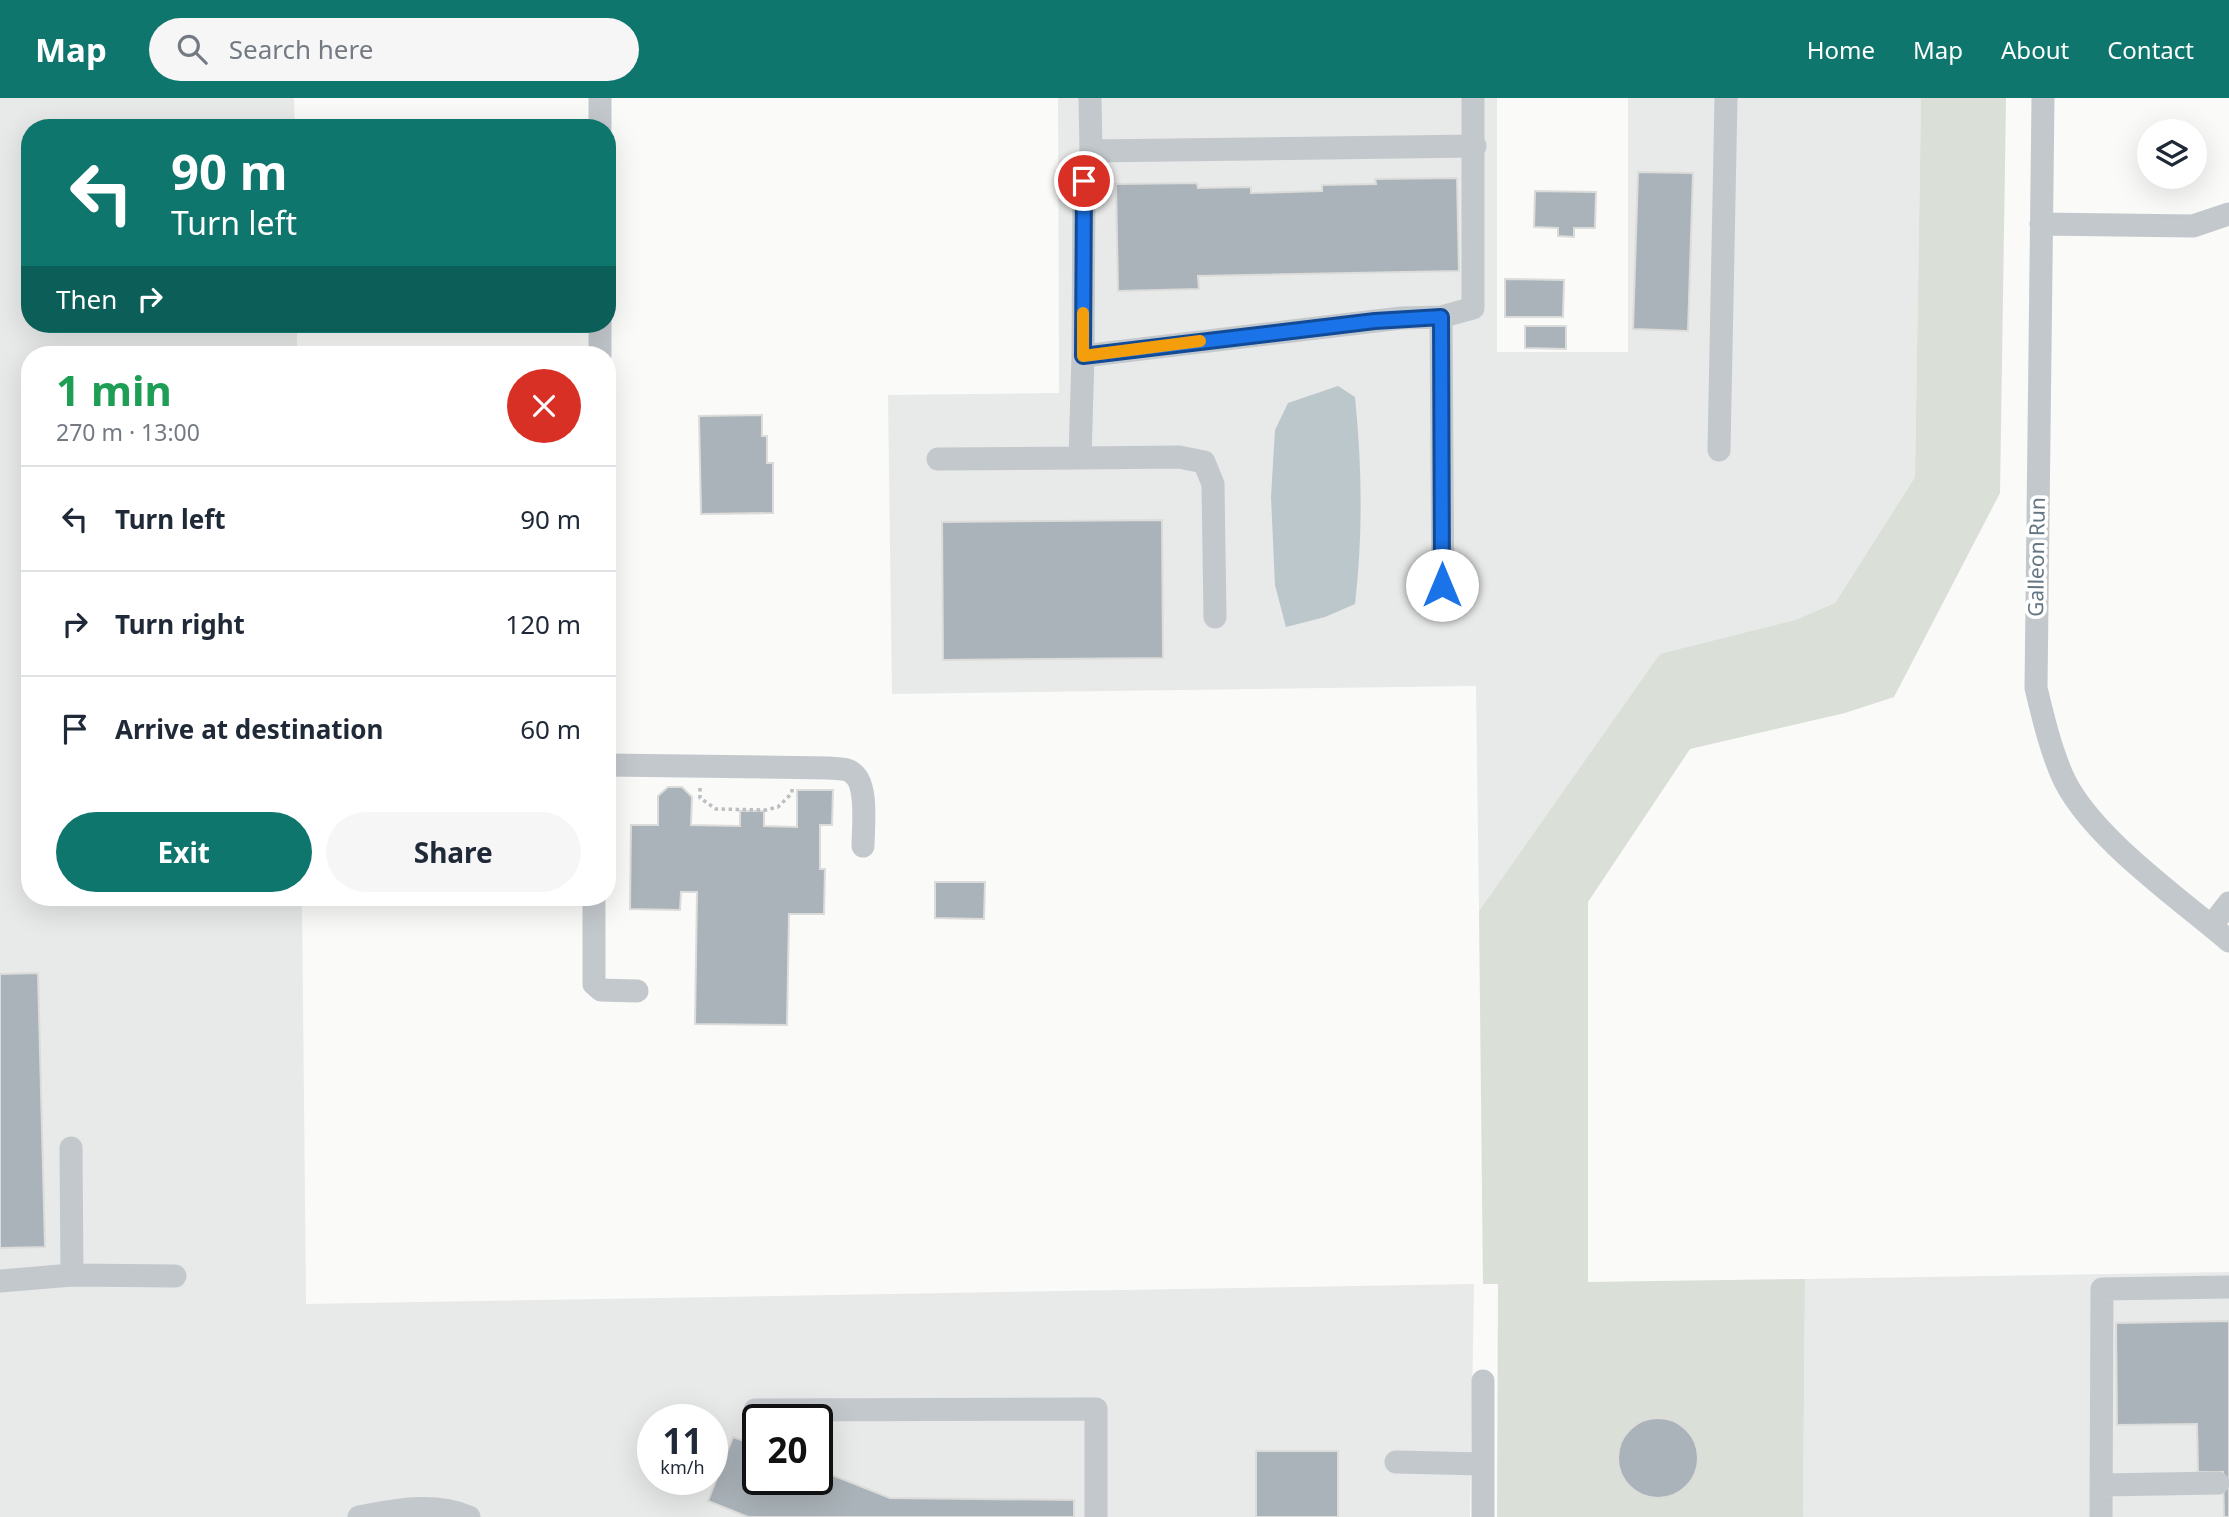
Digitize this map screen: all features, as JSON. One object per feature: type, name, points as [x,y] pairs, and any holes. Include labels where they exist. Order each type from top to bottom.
[{"type":"street","points":[[600,98],[600,119]]},
{"type":"street","points":[[1080,458],[1084,181],[1091,151],[1090,98]]},
{"type":"street","points":[[1083,356],[1387,319],[1441,317],[1473,308],[1473,98]]},
{"type":"street","points":[[1718,450],[1726,98]]},
{"type":"street","name":"Galleon Run","points":[[2043,98],[2036,674],[2039,701],[2062,776],[2081,808],[2147,871],[2229,941]]},
{"type":"street","points":[[1091,151],[1475,146]]},
{"type":"street","points":[[2041,224],[2193,226],[2229,214]]},
{"type":"street","points":[[1441,317],[1443,610]]},
{"type":"street","points":[[938,460],[1179,457],[1203,463],[1213,484],[1215,617]]},
{"type":"street","points":[[616,765],[793,767],[850,771],[859,779],[862,788],[863,846]]},
{"type":"street","points":[[2211,926],[2229,903]]},
{"type":"street","points":[[594,906],[594,984],[601,990],[637,991]]},
{"type":"street","points":[[71,1148],[72,1275]]},
{"type":"street","points":[[0,1281],[72,1275],[175,1276]]},
{"type":"street","points":[[2101,1517],[2102,1289],[2229,1287]]},
{"type":"street","points":[[1483,1381],[1483,1517]]},
{"type":"street","points":[[833,1410],[1096,1409],[1096,1517]]},
{"type":"street","points":[[1396,1462],[1483,1464]]},
{"type":"street","points":[[2102,1485],[2218,1483]]},
{"type":"street","points":[[359,1517],[404,1507],[458,1513],[469,1517]]},
{"type":"path","points":[[700,766],[700,798],[716,809],[738,810],[778,807],[792,793],[793,767]]},
{"type":"shaded area","points":[[0,98],[294,98],[295,119],[21,119],[21,333],[297,333],[297,346],[21,346],[21,906],[302,906],[306,1304],[1474,1284],[1470,1517],[0,1517]]},
{"type":"shaded area","points":[[1058,98],[1497,98],[1497,352],[1628,352],[1628,98],[1921,98],[1915,477],[1835,603],[1795,620],[1660,655],[1479,911],[1476,686],[892,694],[888,395],[1059,393]]},
{"type":"shaded area","points":[[1921,98],[2006,98],[2000,493],[1894,697],[1845,713],[1690,749],[1588,902],[1588,1282],[1805,1279],[1803,1517],[1497,1517],[1498,1284],[1483,1284],[1479,911],[1660,654],[1795,620],[1835,603],[1915,477]]},
{"type":"shaded area","points":[[1338,386],[1355,397],[1360,526],[1355,604],[1325,617],[1286,627],[1275,585],[1271,497],[1275,430],[1288,403]]},
{"type":"shaded area","points":[[2229,1272],[2229,1517],[1803,1517],[1805,1279]]},
{"type":"building","points":[[1638,172],[1693,173],[1688,331],[1633,329]]},
{"type":"building","points":[[1457,178],[1459,271],[1198,276],[1199,289],[1118,291],[1116,184],[1197,183],[1198,188],[1251,187],[1251,193],[1322,191],[1322,185],[1376,184],[1375,179]]},
{"type":"building","points":[[1535,191],[1596,192],[1595,228],[1574,228],[1574,237],[1558,236],[1558,228],[1534,227]]},
{"type":"building","points":[[1505,279],[1564,280],[1563,317],[1505,317]]},
{"type":"building","points":[[1525,326],[1566,326],[1566,349],[1525,348]]},
{"type":"building","points":[[762,415],[762,436],[767,436],[767,463],[773,463],[773,513],[701,514],[699,416]]},
{"type":"building","points":[[1162,520],[1163,658],[943,660],[942,522]]},
{"type":"building","points":[[668,787],[682,787],[692,797],[691,825],[740,826],[740,811],[764,811],[764,826],[797,827],[797,790],[833,790],[832,825],[820,825],[820,869],[825,869],[824,914],[789,914],[787,1025],[695,1024],[697,892],[681,892],[680,910],[630,909],[631,825],[658,825],[658,796]]},
{"type":"building","points":[[935,882],[985,882],[984,919],[935,918]]},
{"type":"building","points":[[38,973],[45,1247],[0,1248],[0,974]]},
{"type":"building","points":[[2229,1321],[2229,1517],[2224,1517],[2223,1472],[2198,1472],[2197,1424],[2117,1425],[2116,1323]]},
{"type":"building","points":[[1650,1418],[1666,1418],[1687,1429],[1698,1450],[1698,1466],[1687,1487],[1666,1498],[1650,1498],[1636,1492],[1624,1480],[1618,1466],[1618,1450],[1624,1436],[1636,1424]]},
{"type":"building","points":[[733,1437],[742,1440],[742,1495],[833,1495],[833,1475],[890,1498],[1074,1500],[1074,1517],[748,1517],[708,1501],[710,1495],[728,1495],[728,1450]]},
{"type":"building","points":[[1256,1451],[1338,1451],[1338,1517],[1256,1517]]},
{"type":"slow traffic","points":[[1083,313],[1083,356],[1200,341]]},
{"type":"route","points":[[1084,181],[1083,356],[1401,318],[1441,317],[1442,585]]}]
